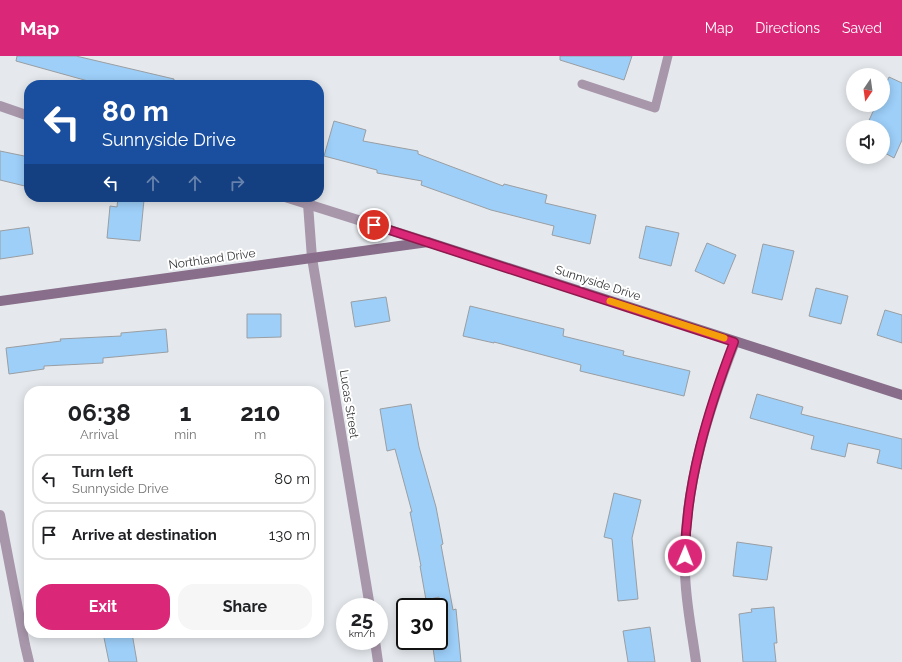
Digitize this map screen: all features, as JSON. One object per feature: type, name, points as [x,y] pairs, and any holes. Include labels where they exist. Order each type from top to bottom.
[{"type":"street","points":[[0,106],[24,114]]},
{"type":"street","name":"Sunnyside Drive","points":[[301,202],[902,395]]},
{"type":"street","name":"Lucas Street","points":[[308,204],[312,258],[369,598]]},
{"type":"street","name":"Northland Drive","points":[[0,301],[428,242]]},
{"type":"street","points":[[696,662],[688,612],[684,569],[685,529],[700,445],[717,386],[734,342]]},
{"type":"street","points":[[0,515],[29,662]]},
{"type":"street","points":[[376,650],[378,662]]},
{"type":"lane","points":[[582,84],[655,108],[668,56]]},
{"type":"building","points":[[17,56],[76,56],[174,80],[84,80],[16,61]]},
{"type":"building","points":[[560,56],[632,56],[624,80],[560,60]]},
{"type":"building","points":[[890,77],[902,83],[902,140],[894,158],[890,156],[890,120],[869,120],[873,112],[890,112]]},
{"type":"building","points":[[334,121],[366,130],[363,141],[418,151],[418,154],[503,186],[504,184],[547,195],[545,203],[596,215],[590,244],[552,235],[554,226],[491,210],[421,185],[422,181],[377,173],[377,170],[324,156]]},
{"type":"building","points":[[0,151],[24,156],[24,186],[0,180]]},
{"type":"building","points":[[118,202],[144,202],[140,241],[107,238],[110,206],[117,207]]},
{"type":"building","points":[[646,226],[679,233],[671,266],[639,258]]},
{"type":"building","points":[[29,227],[33,254],[0,259],[0,231]]},
{"type":"building","points":[[707,243],[736,255],[724,284],[695,271]]},
{"type":"building","points":[[763,244],[794,251],[782,300],[752,293]]},
{"type":"building","points":[[816,288],[848,296],[841,324],[809,316]]},
{"type":"building","points":[[386,297],[390,321],[355,327],[351,302]]},
{"type":"building","points":[[470,306],[564,329],[563,336],[624,351],[623,355],[690,371],[684,396],[580,371],[581,365],[494,342],[463,336]]},
{"type":"building","points":[[885,310],[902,315],[902,343],[877,335]]},
{"type":"building","points":[[247,314],[281,314],[281,337],[247,338]]},
{"type":"building","points":[[166,329],[168,352],[103,358],[103,363],[44,366],[44,369],[9,374],[6,348],[61,341],[60,339],[121,336],[121,333]]},
{"type":"building","points":[[757,394],[803,407],[801,414],[902,439],[902,469],[877,463],[880,450],[848,443],[845,457],[811,449],[814,436],[750,418]]},
{"type":"building","points":[[411,404],[419,447],[436,507],[443,544],[441,545],[453,610],[456,609],[461,662],[435,662],[433,650],[448,650],[448,598],[426,598],[410,512],[412,512],[395,449],[387,451],[380,409]]},
{"type":"building","points":[[614,493],[641,500],[632,538],[638,599],[618,601],[612,539],[604,537]]},
{"type":"building","points":[[737,542],[772,547],[767,580],[733,576]]},
{"type":"building","points":[[774,607],[777,643],[774,643],[776,662],[743,662],[739,614],[752,612],[751,609]]},
{"type":"building","points":[[650,627],[655,662],[628,662],[623,631]]},
{"type":"building","points":[[104,638],[133,638],[137,662],[109,662]]},
{"type":"slow traffic","points":[[610,301],[724,338]]},
{"type":"route","points":[[374,225],[734,342],[717,386],[700,445],[685,529],[685,556]]}]
